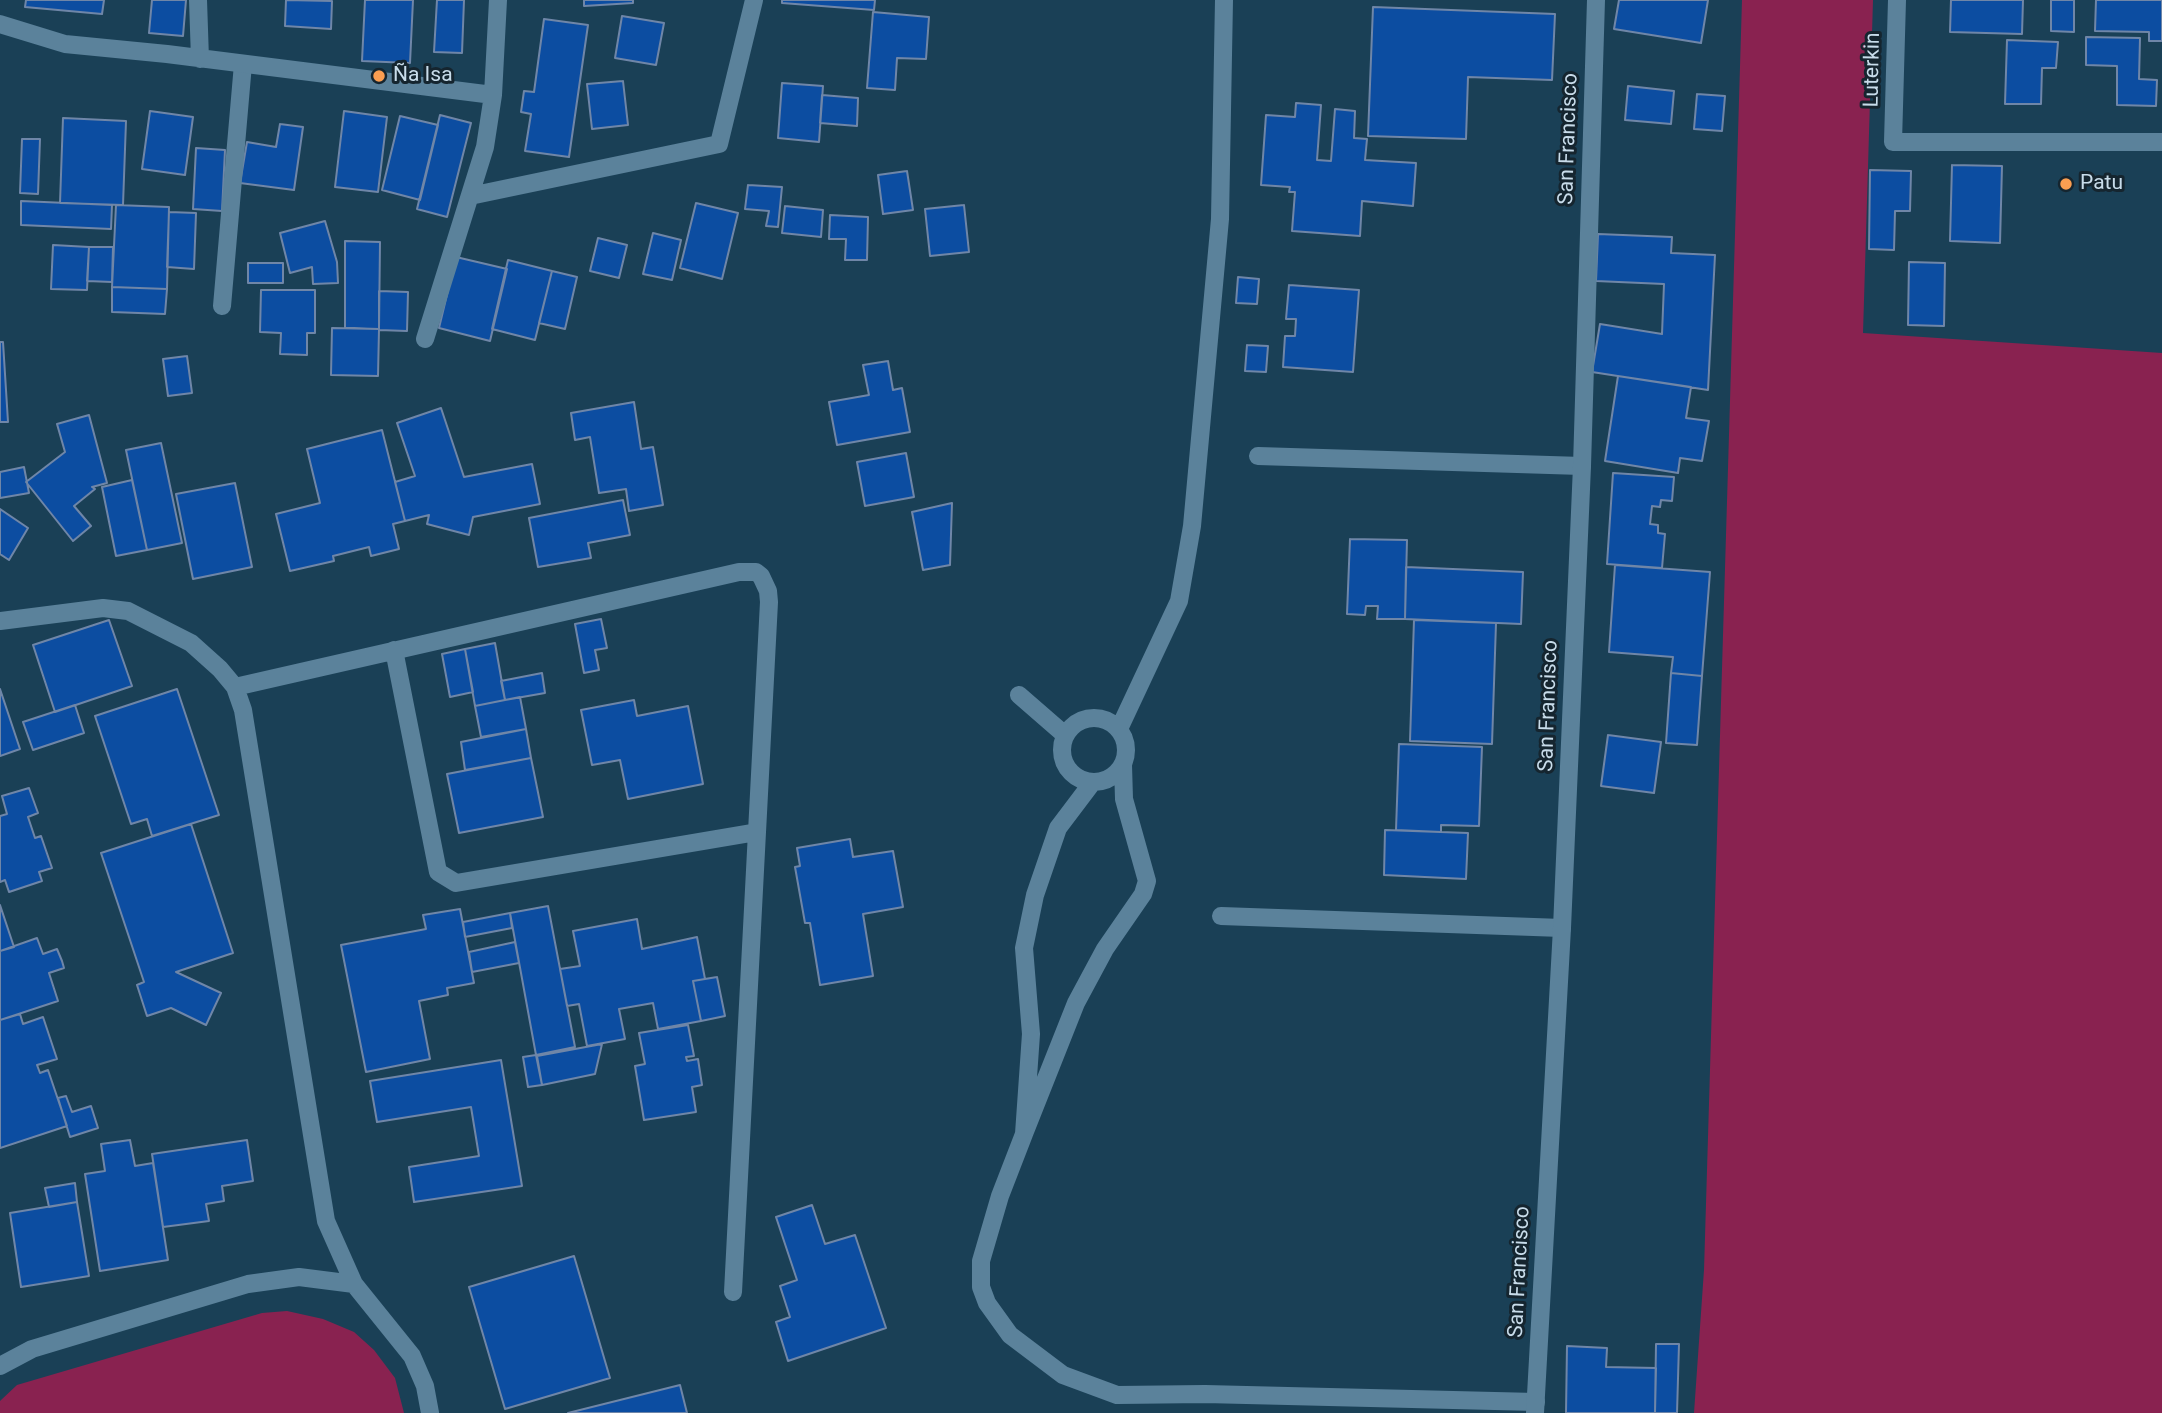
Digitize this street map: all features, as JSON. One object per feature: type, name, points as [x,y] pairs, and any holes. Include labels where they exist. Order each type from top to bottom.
[{"type":"street","points":[[198,0],[200,58]]},
{"type":"street","points":[[425,339],[485,148],[493,96],[498,0]]},
{"type":"street","points":[[470,196],[719,144],[754,0]]},
{"type":"street","points":[[1119,729],[1179,601],[1192,526],[1220,219],[1224,0]]},
{"type":"street","name":"San Francisco","points":[[1535,1408],[1562,928],[1582,466],[1596,0]]},
{"type":"street","name":"Luterkin","points":[[1897,0],[1894,142],[2162,142]]},
{"type":"street","points":[[0,24],[65,44],[200,58],[493,96]]},
{"type":"street","points":[[222,306],[243,64]]},
{"type":"street","points":[[1258,456],[1582,466]]},
{"type":"street","points":[[235,687],[739,572],[756,572],[766,583],[769,602],[733,1292]]},
{"type":"street","points":[[0,621],[103,608],[128,611],[191,643],[220,669],[235,687],[243,710],[326,1221],[354,1284],[412,1356],[425,1386],[430,1413]]},
{"type":"street","points":[[394,650],[438,872],[456,883],[757,832]]},
{"type":"street","points":[[1019,695],[1065,735]]},
{"type":"street","points":[[1123,765],[1115,775],[1104,781],[1092,783],[1080,779],[1069,771],[1063,760],[1065,735],[1084,719],[1109,721],[1119,729],[1125,740],[1126,753],[1123,765],[1124,799],[1147,881],[1143,894],[1105,949],[1076,1003],[1000,1196],[981,1261],[981,1287],[987,1303],[1010,1335],[1063,1375],[1117,1395],[1205,1394],[1535,1408]]},
{"type":"street","points":[[1024,1134],[1031,1034],[1024,948],[1035,895],[1058,828],[1092,783]]},
{"type":"street","points":[[1221,916],[1562,928]]},
{"type":"street","points":[[0,1366],[32,1349],[248,1284],[299,1278],[354,1284]]},
{"type":"shaded area","points":[[1742,0],[1873,0],[1863,333],[2162,353],[2162,1413],[1694,1413],[1704,1270]]},
{"type":"shaded area","points":[[287,1311],[323,1319],[354,1332],[374,1350],[395,1378],[404,1413],[0,1413],[0,1401],[17,1385],[262,1313]]},
{"type":"building","points":[[26,0],[104,0],[102,14],[25,7]]},
{"type":"building","points":[[152,0],[186,0],[183,36],[149,33]]},
{"type":"building","points":[[286,0],[332,1],[331,29],[285,26]]},
{"type":"building","points":[[365,0],[413,0],[410,63],[362,61]]},
{"type":"building","points":[[437,0],[464,0],[462,53],[434,52]]},
{"type":"building","points":[[584,0],[633,0],[633,3],[584,6]]},
{"type":"building","points":[[782,0],[875,0],[874,10],[782,3]]},
{"type":"building","points":[[1619,0],[1708,0],[1701,43],[1614,29]]},
{"type":"building","points":[[1951,0],[2023,0],[2022,34],[1950,32]]},
{"type":"building","points":[[2051,0],[2074,0],[2074,32],[2051,31]]},
{"type":"building","points":[[2096,0],[2162,0],[2162,41],[2149,41],[2149,32],[2095,31]]},
{"type":"building","points":[[1373,7],[1555,14],[1552,80],[1468,77],[1466,139],[1368,136]]},
{"type":"building","points":[[873,12],[929,17],[926,59],[897,58],[895,90],[867,88]]},
{"type":"building","points":[[622,16],[664,23],[656,65],[615,58]]},
{"type":"building","points":[[544,19],[588,25],[569,157],[525,151],[531,114],[521,112],[524,91],[534,92]]},
{"type":"building","points":[[2086,37],[2140,38],[2139,79],[2157,80],[2156,106],[2117,105],[2117,66],[2086,65]]},
{"type":"building","points":[[2007,40],[2058,42],[2056,68],[2042,68],[2041,104],[2005,104]]},
{"type":"building","points":[[623,81],[628,125],[592,129],[587,84]]},
{"type":"building","points":[[782,83],[823,86],[819,142],[778,138]]},
{"type":"building","points":[[1628,86],[1674,91],[1671,124],[1625,120]]},
{"type":"building","points":[[1697,94],[1725,96],[1722,131],[1694,129]]},
{"type":"building","points":[[822,95],[858,98],[857,126],[820,123]]},
{"type":"building","points":[[1296,103],[1321,105],[1317,160],[1331,161],[1335,109],[1355,111],[1354,138],[1367,139],[1365,160],[1416,163],[1413,206],[1362,201],[1360,236],[1292,231],[1295,192],[1289,192],[1290,187],[1261,185],[1266,115],[1295,117]]},
{"type":"building","points":[[150,111],[193,117],[185,175],[142,169]]},
{"type":"building","points":[[344,111],[387,117],[378,192],[335,187]]},
{"type":"building","points":[[440,115],[471,123],[447,217],[417,209]]},
{"type":"building","points":[[400,116],[438,125],[420,200],[382,190]]},
{"type":"building","points":[[63,118],[126,121],[123,205],[60,203]]},
{"type":"building","points":[[280,124],[303,127],[294,190],[240,183],[247,142],[276,147]]},
{"type":"building","points":[[22,139],[40,139],[38,194],[20,193]]},
{"type":"building","points":[[196,148],[225,150],[222,211],[193,209]]},
{"type":"building","points":[[1952,165],[2002,166],[2000,243],[1950,241]]},
{"type":"building","points":[[1870,170],[1911,171],[1910,211],[1895,211],[1894,250],[1869,249]]},
{"type":"building","points":[[907,171],[913,210],[883,214],[878,175]]},
{"type":"building","points":[[748,185],[782,187],[778,227],[766,226],[769,211],[745,209]]},
{"type":"building","points":[[21,201],[112,205],[111,229],[21,225]]},
{"type":"building","points":[[696,203],[738,213],[722,279],[680,268]]},
{"type":"building","points":[[116,205],[169,207],[167,289],[112,287]]},
{"type":"building","points":[[964,205],[969,252],[930,256],[925,209]]},
{"type":"building","points":[[785,206],[823,210],[821,237],[782,233]]},
{"type":"building","points":[[169,212],[196,213],[194,269],[167,267]]},
{"type":"building","points":[[830,215],[868,217],[867,260],[845,260],[846,239],[829,239]]},
{"type":"building","points":[[325,221],[337,262],[338,283],[313,284],[312,267],[290,273],[280,233]]},
{"type":"building","points":[[653,233],[681,240],[672,280],[643,274]]},
{"type":"building","points":[[1598,234],[1672,237],[1671,253],[1715,255],[1708,390],[1592,372],[1600,324],[1662,334],[1664,284],[1596,281]]},
{"type":"building","points":[[598,238],[627,245],[619,278],[590,271]]},
{"type":"building","points":[[345,241],[380,242],[379,329],[345,328]]},
{"type":"building","points":[[53,245],[89,247],[87,290],[51,289]]},
{"type":"building","points":[[89,247],[113,247],[112,282],[87,281]]},
{"type":"building","points":[[456,257],[507,269],[490,341],[439,328]]},
{"type":"building","points":[[508,260],[552,271],[535,340],[492,329]]},
{"type":"building","points":[[1909,262],[1945,263],[1944,326],[1908,325]]},
{"type":"building","points":[[248,263],[283,263],[283,283],[248,283]]},
{"type":"building","points":[[552,271],[577,277],[565,329],[539,323]]},
{"type":"building","points":[[1238,277],[1259,279],[1257,304],[1236,303]]},
{"type":"building","points":[[1289,285],[1359,290],[1353,372],[1283,367],[1285,336],[1295,336],[1296,319],[1286,319]]},
{"type":"building","points":[[112,287],[167,289],[165,314],[112,312]]},
{"type":"building","points":[[261,290],[315,290],[315,333],[307,333],[307,355],[280,354],[281,333],[260,332]]},
{"type":"building","points":[[379,291],[408,292],[407,331],[379,330]]},
{"type":"building","points":[[332,328],[379,329],[378,376],[331,375]]},
{"type":"building","points":[[0,342],[3,342],[8,422],[0,422]]},
{"type":"building","points":[[1247,345],[1268,346],[1266,372],[1245,371]]},
{"type":"building","points":[[187,356],[192,393],[168,396],[163,359]]},
{"type":"building","points":[[888,361],[893,390],[902,388],[910,432],[837,445],[829,402],[869,395],[863,365]]},
{"type":"building","points":[[1618,376],[1691,387],[1686,418],[1709,421],[1702,461],[1680,458],[1678,473],[1605,461]]},
{"type":"building","points":[[634,402],[641,449],[653,447],[663,505],[629,511],[626,489],[599,493],[590,437],[575,440],[571,413]]},
{"type":"building","points":[[441,408],[464,477],[532,464],[540,504],[473,517],[469,535],[427,524],[429,515],[405,521],[395,482],[415,476],[397,423]]},
{"type":"building","points":[[89,415],[107,483],[92,487],[95,489],[74,506],[91,526],[73,541],[26,482],[65,452],[57,424]]},
{"type":"building","points":[[382,430],[405,521],[393,524],[399,549],[371,556],[369,547],[333,556],[334,561],[290,571],[276,514],[320,503],[307,449]]},
{"type":"building","points":[[161,443],[182,543],[147,550],[126,450]]},
{"type":"building","points":[[906,453],[914,497],[865,506],[857,462]]},
{"type":"building","points":[[24,467],[29,493],[0,498],[0,472]]},
{"type":"building","points":[[1613,473],[1674,477],[1672,501],[1661,500],[1660,507],[1652,506],[1650,524],[1658,525],[1658,533],[1665,534],[1662,568],[1607,564]]},
{"type":"building","points":[[132,480],[147,550],[116,556],[102,487]]},
{"type":"building","points":[[235,483],[252,567],[193,579],[176,494]]},
{"type":"building","points":[[623,500],[630,535],[588,543],[591,558],[538,567],[529,518]]},
{"type":"building","points":[[952,503],[950,565],[923,570],[912,512]]},
{"type":"building","points":[[0,509],[28,528],[9,560],[0,554]]},
{"type":"building","points":[[1350,539],[1407,540],[1405,619],[1377,619],[1378,606],[1366,606],[1365,615],[1347,614]]},
{"type":"building","points":[[1615,565],[1710,572],[1702,676],[1671,673],[1673,657],[1609,652]]},
{"type":"building","points":[[1406,567],[1523,572],[1521,624],[1405,619]]},
{"type":"building","points":[[601,619],[607,648],[595,650],[599,670],[584,673],[575,624]]},
{"type":"building","points":[[109,620],[132,686],[55,712],[33,645]]},
{"type":"building","points":[[1414,620],[1496,623],[1492,744],[1410,741]]},
{"type":"building","points":[[495,643],[505,700],[475,706],[465,649]]},
{"type":"building","points":[[465,649],[473,692],[450,697],[442,654]]},
{"type":"building","points":[[542,673],[545,693],[505,700],[501,681]]},
{"type":"building","points":[[1671,673],[1702,676],[1697,745],[1666,743]]},
{"type":"building","points":[[0,689],[20,749],[0,756]]},
{"type":"building","points":[[177,689],[219,815],[152,836],[147,819],[131,824],[95,716]]},
{"type":"building","points":[[520,697],[526,729],[481,737],[475,706]]},
{"type":"building","points":[[634,700],[637,716],[688,706],[703,784],[628,799],[620,760],[592,765],[581,710]]},
{"type":"building","points":[[75,705],[84,733],[33,750],[23,722]]},
{"type":"building","points":[[526,729],[531,758],[465,770],[461,742]]},
{"type":"building","points":[[1608,735],[1661,742],[1654,793],[1601,786]]},
{"type":"building","points":[[1399,744],[1482,747],[1479,826],[1441,825],[1441,832],[1396,830]]},
{"type":"building","points":[[531,758],[543,817],[459,833],[447,774]]},
{"type":"building","points":[[29,788],[38,813],[28,817],[35,838],[41,836],[52,868],[39,872],[42,881],[9,892],[5,880],[0,882],[0,816],[7,814],[2,796]]},
{"type":"building","points":[[191,824],[233,953],[176,972],[221,993],[206,1025],[171,1008],[147,1016],[137,985],[144,982],[101,853]]},
{"type":"building","points":[[1385,830],[1468,833],[1466,879],[1384,875]]},
{"type":"building","points":[[850,839],[853,857],[893,851],[903,907],[863,914],[873,976],[820,985],[810,923],[805,923],[795,867],[800,866],[797,848]]},
{"type":"building","points":[[0,905],[14,947],[0,951]]},
{"type":"building","points":[[548,906],[575,1047],[536,1055],[510,913]]},
{"type":"building","points":[[460,909],[474,983],[447,988],[448,995],[419,1001],[430,1059],[366,1072],[341,945],[426,929],[423,915]]},
{"type":"building","points":[[510,913],[512,928],[465,937],[463,922]]},
{"type":"building","points":[[637,919],[642,949],[697,937],[705,979],[693,981],[701,1021],[658,1029],[653,1003],[619,1009],[625,1039],[587,1046],[579,1004],[567,1006],[560,969],[580,966],[573,931]]},
{"type":"building","points":[[37,938],[43,954],[57,949],[62,961],[64,968],[49,973],[58,1001],[0,1020],[0,951]]},
{"type":"building","points":[[515,942],[519,963],[472,972],[469,952]]},
{"type":"building","points":[[717,977],[725,1016],[701,1021],[693,981]]},
{"type":"building","points":[[20,1014],[23,1024],[43,1017],[57,1059],[37,1065],[40,1073],[48,1070],[67,1126],[0,1148],[0,1020]]},
{"type":"building","points":[[688,1025],[694,1056],[686,1057],[687,1061],[698,1059],[702,1085],[692,1087],[696,1112],[644,1120],[635,1066],[645,1064],[639,1033]]},
{"type":"building","points":[[602,1044],[595,1074],[542,1085],[537,1056]]},
{"type":"building","points":[[536,1055],[542,1085],[528,1087],[523,1057]]},
{"type":"building","points":[[501,1060],[522,1186],[414,1202],[409,1167],[479,1156],[471,1107],[377,1122],[370,1081]]},
{"type":"building","points":[[66,1096],[72,1112],[91,1106],[98,1128],[70,1137],[58,1098]]},
{"type":"building","points":[[130,1140],[135,1166],[153,1163],[168,1260],[100,1271],[85,1174],[105,1171],[101,1144]]},
{"type":"building","points":[[247,1140],[253,1181],[222,1186],[224,1201],[206,1204],[209,1221],[163,1227],[152,1154]]},
{"type":"building","points":[[75,1183],[77,1202],[49,1207],[45,1188]]},
{"type":"building","points":[[77,1202],[89,1276],[21,1287],[10,1213]]},
{"type":"building","points":[[812,1205],[825,1244],[855,1235],[886,1328],[788,1361],[776,1322],[790,1317],[780,1286],[797,1280],[776,1217]]},
{"type":"building","points":[[574,1256],[610,1378],[505,1409],[469,1287]]},
{"type":"building","points":[[1656,1344],[1679,1344],[1677,1413],[1655,1413]]},
{"type":"building","points":[[1567,1346],[1607,1348],[1606,1367],[1656,1368],[1655,1413],[1566,1413]]},
{"type":"building","points":[[680,1385],[687,1413],[568,1413]]},
{"type":"place","name":"Ña Isa","points":[[379,76]]},
{"type":"place","name":"Patu","points":[[2066,184]]}]
